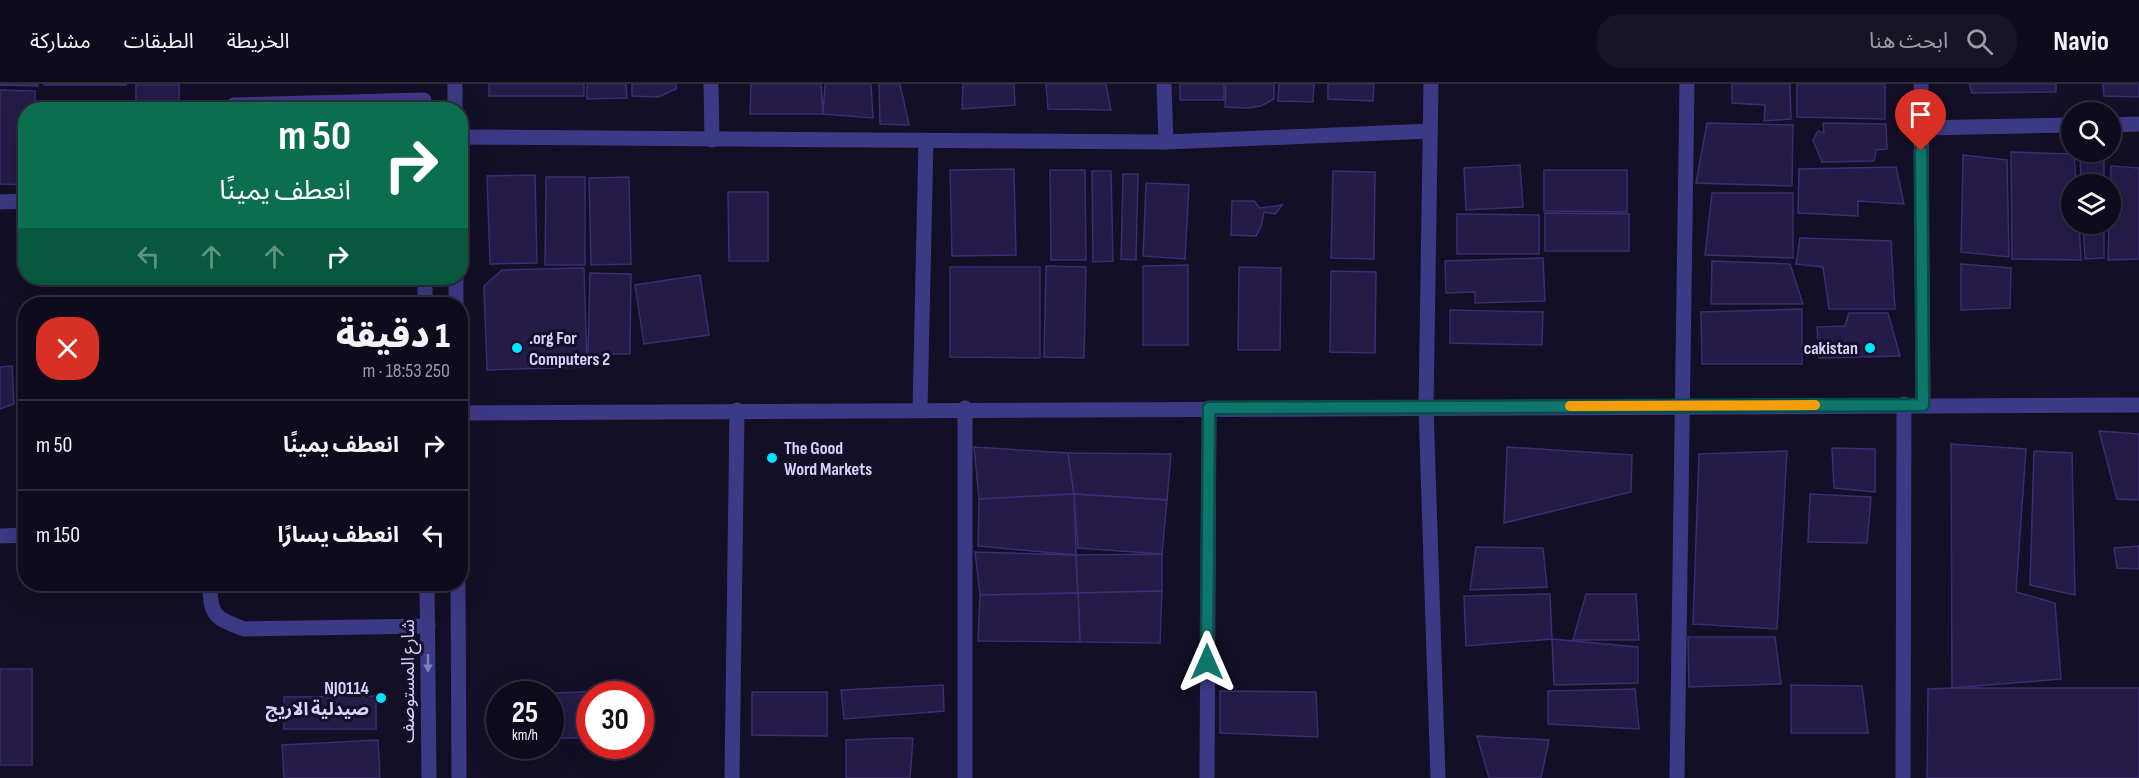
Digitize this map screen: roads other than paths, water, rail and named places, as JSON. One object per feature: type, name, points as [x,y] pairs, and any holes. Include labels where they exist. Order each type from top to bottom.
[{"type":"street","points":[[423,84],[424,102]]},
{"type":"street","points":[[455,84],[455,102]]},
{"type":"street","points":[[711,84],[712,140]]},
{"type":"street","points":[[1164,84],[1166,142]]},
{"type":"street","points":[[1431,84],[1426,407],[1438,778]]},
{"type":"street","points":[[1677,778],[1687,84]]},
{"type":"street","points":[[1921,84],[1923,405]]},
{"type":"street","points":[[2121,125],[2139,124]]},
{"type":"street","points":[[1921,128],[2061,125]]},
{"type":"street","points":[[468,137],[1166,142],[1431,131]]},
{"type":"street","points":[[920,409],[926,141]]},
{"type":"street","points":[[0,202],[18,201]]},
{"type":"street","points":[[1903,778],[1904,404]]},
{"type":"street","points":[[468,413],[965,408],[2139,405]]},
{"type":"street","points":[[965,408],[965,778]]},
{"type":"street","points":[[1207,778],[1209,408]]},
{"type":"street","points":[[732,778],[737,410]]},
{"type":"street","points":[[0,536],[18,535]]},
{"type":"street","points":[[210,591],[210,604],[221,621],[244,629],[428,626]]},
{"type":"street","name":"شارع المستوصف","points":[[427,591],[429,778]]},
{"type":"street","points":[[458,591],[459,778]]},
{"type":"place","name":".org For Computers 2","points":[[517,348]]},
{"type":"place","name":"cakistan","points":[[1870,348]]},
{"type":"place","name":"The Good Word Markets","points":[[772,458]]},
{"type":"place","name":"NJ0114 صيدلية الاريج","points":[[381,698]]}]
